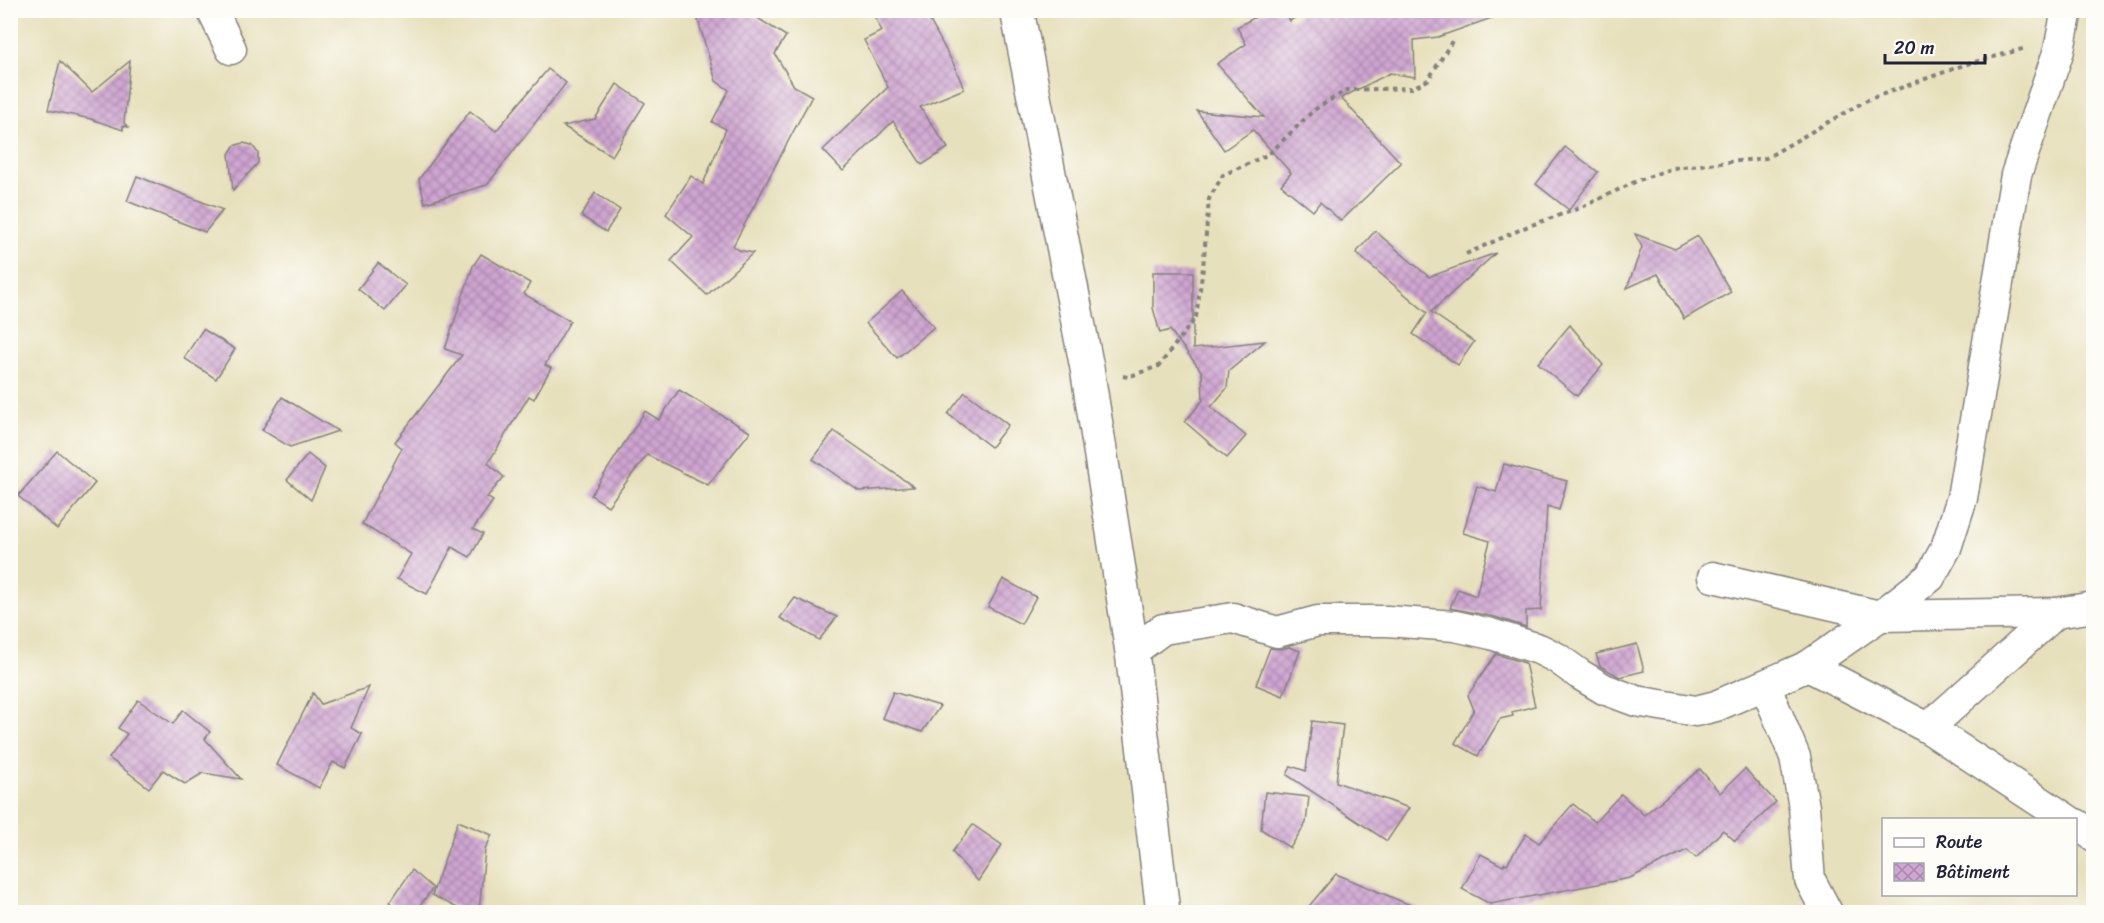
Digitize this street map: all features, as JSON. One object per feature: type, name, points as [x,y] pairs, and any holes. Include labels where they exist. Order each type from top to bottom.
[{"type":"main road","points":[[1017,10],[1087,368],[1132,652],[1163,912]]},
{"type":"street","points":[[212,10],[231,49]]},
{"type":"street","points":[[1132,652],[1163,629],[1233,618],[1277,632],[1318,621],[1387,621],[1455,626],[1539,649],[1604,689],[1636,701],[1696,711],[1716,706],[1808,666],[1880,616],[1930,577],[1946,548],[1962,498],[2016,175],[2059,50],[2067,10]]},
{"type":"street","points":[[1713,577],[1880,616],[2056,613],[2094,607]]},
{"type":"street","points":[[1928,728],[2056,613]]},
{"type":"street","points":[[1808,666],[1928,728],[2066,818]]},
{"type":"street","points":[[1765,685],[1795,757],[1804,807],[1810,879],[1827,912]]},
{"type":"street","points":[[2077,825],[2094,836]]},
{"type":"path","points":[[1087,368],[1128,377],[1159,366],[1196,316],[1209,199],[1223,175],[1269,153],[1314,110],[1347,90],[1412,88],[1428,80],[1454,38]]},
{"type":"path","points":[[1466,254],[1526,227],[1580,208],[1639,180],[1673,168],[1766,158],[1867,99],[1964,64],[2032,46],[2059,50]]},
{"type":"building","points":[[695,10],[745,10],[786,36],[775,54],[794,86],[812,96],[733,246],[753,253],[707,295],[671,261],[693,237],[666,214],[691,176],[703,184],[726,129],[712,122],[729,90],[716,81]]},
{"type":"building","points":[[871,10],[924,10],[954,65],[964,89],[920,107],[948,148],[922,165],[893,121],[843,171],[823,150],[888,87],[864,40],[882,31]]},
{"type":"building","points":[[1268,10],[1284,10],[1290,21],[1307,10],[1503,10],[1503,14],[1438,37],[1414,40],[1415,77],[1390,73],[1341,98],[1401,163],[1341,221],[1320,202],[1313,211],[1281,185],[1291,173],[1253,130],[1224,150],[1197,111],[1264,117],[1217,64],[1246,44],[1237,27]]},
{"type":"building","points":[[60,61],[92,92],[130,61],[124,123],[128,127],[123,126],[123,130],[91,119],[48,110]]},
{"type":"building","points":[[548,69],[566,83],[487,185],[425,203],[419,179],[470,111],[496,131]]},
{"type":"building","points":[[617,84],[645,103],[612,156],[563,126],[595,119]]},
{"type":"building","points":[[243,143],[252,145],[258,153],[258,163],[233,190],[229,154],[234,146]]},
{"type":"building","points":[[1565,147],[1598,172],[1569,210],[1536,184]]},
{"type":"building","points":[[137,176],[223,210],[205,232],[127,201]]},
{"type":"building","points":[[595,193],[620,210],[606,232],[581,216]]},
{"type":"building","points":[[1375,231],[1429,277],[1496,253],[1431,312],[1474,342],[1458,365],[1413,334],[1427,313],[1356,253]]},
{"type":"building","points":[[1635,234],[1675,249],[1698,236],[1731,292],[1684,319],[1658,274],[1627,288],[1642,247]]},
{"type":"building","points":[[481,254],[530,283],[524,294],[570,321],[545,365],[551,368],[534,399],[529,396],[488,463],[504,477],[487,497],[493,501],[473,529],[483,534],[470,557],[452,547],[427,594],[397,579],[411,554],[362,524],[402,448],[395,442],[462,355],[445,349],[473,266]]},
{"type":"building","points":[[378,263],[406,285],[385,311],[358,289]]},
{"type":"building","points":[[1153,272],[1193,272],[1193,349],[1265,341],[1229,371],[1227,388],[1211,407],[1246,436],[1227,458],[1185,422],[1203,400],[1202,372],[1170,330],[1160,333],[1153,308]]},
{"type":"building","points":[[902,291],[934,327],[897,358],[866,323]]},
{"type":"building","points":[[1570,325],[1603,365],[1577,396],[1538,363]]},
{"type":"building","points":[[203,329],[235,349],[216,379],[184,358]]},
{"type":"building","points":[[679,390],[750,432],[708,485],[647,455],[608,506],[591,495],[645,411],[659,420]]},
{"type":"building","points":[[965,392],[1008,425],[991,447],[948,414]]},
{"type":"building","points":[[282,397],[338,431],[290,447],[262,430]]},
{"type":"building","points":[[834,431],[914,487],[859,491],[813,459]]},
{"type":"building","points":[[57,451],[95,483],[57,529],[18,496]]},
{"type":"building","points":[[308,454],[325,468],[311,500],[287,480]]},
{"type":"building","points":[[1504,464],[1567,481],[1559,510],[1547,506],[1541,610],[1526,611],[1526,627],[1495,617],[1450,608],[1458,589],[1476,596],[1490,541],[1463,533],[1477,486],[1496,492]]},
{"type":"building","points":[[1003,579],[1036,597],[1021,624],[988,607]]},
{"type":"building","points":[[795,598],[837,617],[819,640],[780,618]]},
{"type":"building","points":[[1637,644],[1644,671],[1620,677],[1600,666],[1596,654]]},
{"type":"building","points":[[1289,647],[1300,651],[1283,696],[1256,685],[1270,648]]},
{"type":"building","points":[[1496,654],[1525,663],[1535,706],[1512,712],[1513,716],[1500,719],[1478,756],[1455,743],[1474,710],[1468,695]]},
{"type":"building","points":[[369,687],[351,728],[362,734],[345,768],[333,762],[319,788],[277,765],[313,693],[321,704]]},
{"type":"building","points":[[893,692],[940,706],[922,732],[882,718]]},
{"type":"building","points":[[138,700],[173,724],[183,710],[210,732],[205,739],[241,779],[203,773],[185,784],[163,770],[149,788],[109,758],[127,734],[118,728]]},
{"type":"building","points":[[1312,721],[1343,725],[1336,782],[1409,808],[1387,841],[1287,775],[1291,766],[1306,771]]},
{"type":"building","points":[[1700,769],[1720,793],[1745,769],[1776,802],[1735,841],[1723,830],[1696,858],[1687,850],[1630,878],[1490,904],[1462,889],[1481,854],[1503,866],[1507,864],[1526,834],[1539,843],[1573,804],[1595,822],[1621,794],[1644,815]]},
{"type":"building","points":[[1265,792],[1309,797],[1306,823],[1290,848],[1261,829]]},
{"type":"building","points":[[458,821],[492,835],[485,850],[479,912],[465,912],[432,895]]},
{"type":"building","points":[[973,825],[1002,845],[978,881],[952,852]]},
{"type":"building","points":[[412,870],[433,888],[415,912],[402,912],[390,902]]},
{"type":"building","points":[[1336,874],[1427,912],[1304,912]]}]
